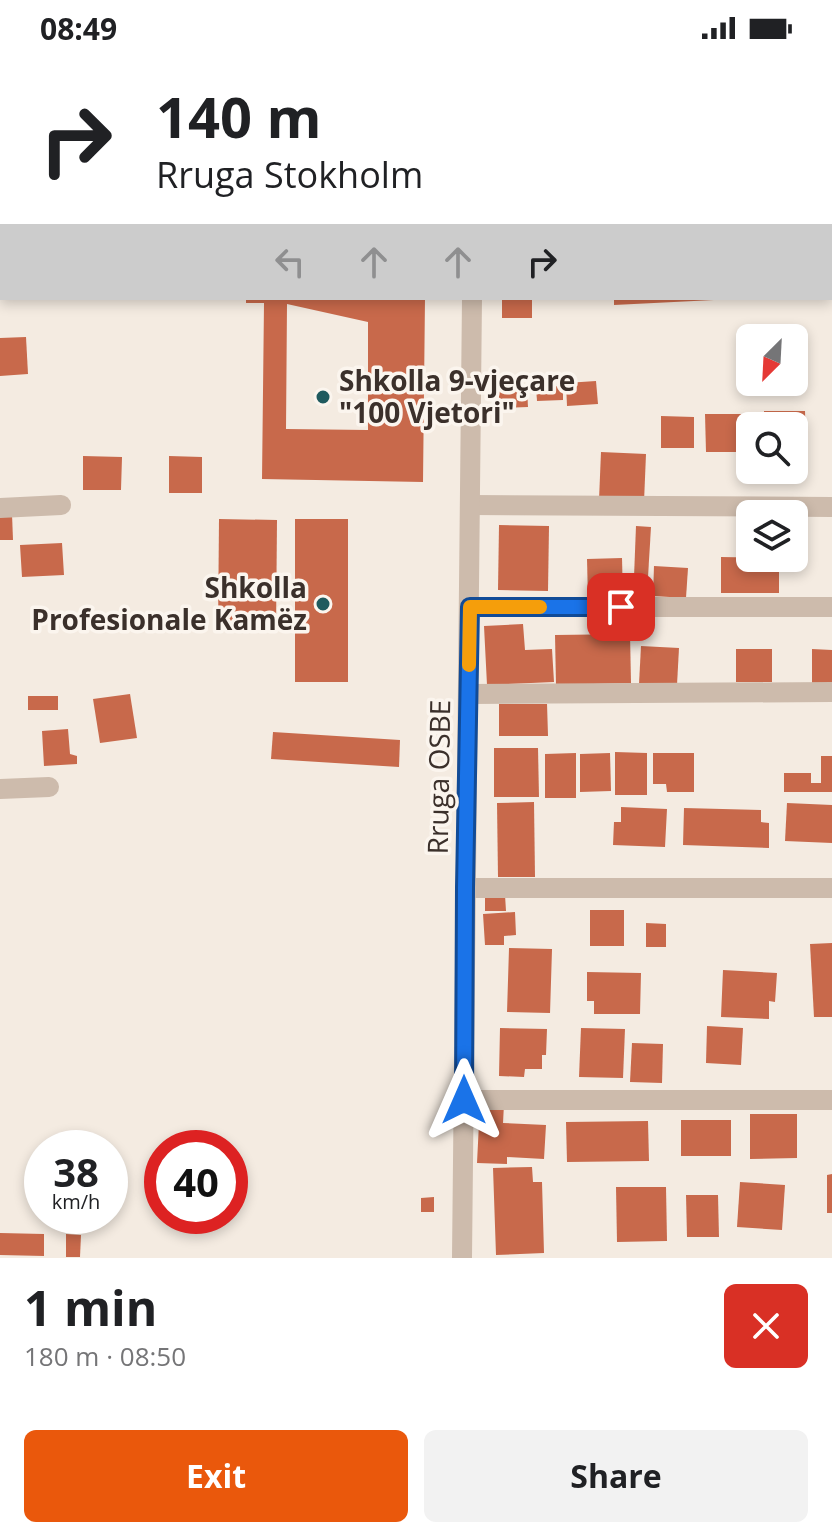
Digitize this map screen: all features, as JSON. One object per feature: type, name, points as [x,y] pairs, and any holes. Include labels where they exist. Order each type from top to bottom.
[{"type":"street","name":"Rruga OSBE","points":[[462,1258],[472,300]]},
{"type":"street","points":[[0,508],[61,505]]},
{"type":"street","points":[[471,505],[832,507]]},
{"type":"street","points":[[470,607],[832,607]]},
{"type":"street","points":[[469,694],[832,692]]},
{"type":"street","points":[[0,789],[49,787]]},
{"type":"street","points":[[465,888],[832,888]]},
{"type":"street","points":[[464,1100],[832,1100]]},
{"type":"building","points":[[246,300],[425,300],[423,482],[262,479],[264,303],[246,303]],"holes":[[[287,304],[368,322],[368,430],[286,429]]]},
{"type":"building","points":[[502,300],[532,300],[532,318],[502,318]]},
{"type":"building","points":[[614,300],[714,300],[614,305]]},
{"type":"building","points":[[26,337],[28,374],[0,376],[0,338]]},
{"type":"building","points":[[596,381],[598,404],[567,406],[566,383]]},
{"type":"building","points":[[563,386],[563,400],[537,401],[536,387]]},
{"type":"building","points":[[499,388],[527,389],[528,407],[499,408]]},
{"type":"building","points":[[805,411],[805,412],[764,412]]},
{"type":"building","points":[[705,414],[736,414],[736,452],[706,452]]},
{"type":"building","points":[[661,416],[694,417],[694,448],[661,448]]},
{"type":"building","points":[[601,452],[646,454],[644,502],[599,500]]},
{"type":"building","points":[[83,456],[122,457],[121,490],[83,490]]},
{"type":"building","points":[[169,456],[202,457],[202,493],[169,493]]},
{"type":"building","points":[[12,514],[13,540],[0,540],[0,515]]},
{"type":"building","points":[[219,519],[277,520],[276,631],[218,631]]},
{"type":"building","points":[[295,519],[348,519],[348,682],[295,682]]},
{"type":"building","points":[[499,525],[549,526],[548,591],[498,590]]},
{"type":"building","points":[[636,526],[651,527],[648,577],[634,577]]},
{"type":"building","points":[[62,543],[64,575],[22,577],[20,545]]},
{"type":"building","points":[[721,557],[736,557],[736,572],[779,572],[779,593],[721,593]]},
{"type":"building","points":[[622,558],[623,599],[588,600],[587,559]]},
{"type":"building","points":[[654,566],[688,568],[686,598],[653,596]]},
{"type":"building","points":[[523,624],[525,650],[552,649],[554,682],[487,685],[484,626]]},
{"type":"building","points":[[630,634],[631,683],[556,685],[555,635]]},
{"type":"building","points":[[641,646],[679,648],[677,685],[639,684]]},
{"type":"building","points":[[736,649],[772,649],[772,682],[736,682]]},
{"type":"building","points":[[812,649],[832,650],[832,684],[812,684]]},
{"type":"building","points":[[130,694],[137,738],[100,743],[93,699]]},
{"type":"building","points":[[28,696],[58,696],[58,710],[28,710]]},
{"type":"building","points":[[499,704],[547,704],[548,736],[499,736]]},
{"type":"building","points":[[68,729],[70,754],[77,756],[77,764],[44,766],[42,731]]},
{"type":"building","points":[[273,732],[400,740],[399,767],[271,759]]},
{"type":"building","points":[[494,748],[538,748],[539,797],[494,797]]},
{"type":"building","points":[[615,752],[647,753],[647,795],[615,795]]},
{"type":"building","points":[[576,753],[576,798],[545,798],[545,754]]},
{"type":"building","points":[[610,753],[611,791],[580,792],[580,754]]},
{"type":"building","points":[[653,753],[694,753],[694,792],[667,792],[666,784],[653,784]]},
{"type":"building","points":[[821,756],[832,756],[832,792],[784,792],[784,773],[811,773],[811,783],[821,783]]},
{"type":"building","points":[[534,802],[535,877],[498,877],[497,803]]},
{"type":"building","points":[[787,803],[832,805],[832,843],[785,841]]},
{"type":"building","points":[[621,807],[667,809],[665,847],[613,845],[614,822],[621,822]]},
{"type":"building","points":[[684,808],[761,810],[761,822],[769,823],[769,848],[683,845]]},
{"type":"building","points":[[505,895],[506,911],[485,911],[485,896]]},
{"type":"building","points":[[590,910],[624,910],[624,946],[590,946]]},
{"type":"building","points":[[515,912],[516,935],[504,936],[504,945],[485,945],[483,914]]},
{"type":"building","points":[[646,923],[666,924],[666,947],[646,947]]},
{"type":"building","points":[[832,943],[832,1017],[814,1017],[810,944]]},
{"type":"building","points":[[509,948],[552,949],[550,1013],[507,1012]]},
{"type":"building","points":[[723,970],[777,973],[775,1002],[769,1001],[769,1019],[721,1017]]},
{"type":"building","points":[[587,972],[641,973],[640,1014],[594,1014],[594,1001],[587,1001]]},
{"type":"building","points":[[707,1026],[743,1028],[741,1065],[706,1063]]},
{"type":"building","points":[[500,1028],[547,1029],[542,1069],[525,1069],[524,1077],[499,1076]]},
{"type":"building","points":[[581,1028],[625,1029],[623,1078],[579,1077]]},
{"type":"building","points":[[632,1043],[663,1044],[662,1083],[630,1082]]},
{"type":"building","points":[[480,1103],[504,1104],[503,1123],[546,1125],[544,1159],[507,1157],[507,1164],[477,1163]]},
{"type":"building","points":[[750,1114],[797,1114],[797,1158],[750,1159]]},
{"type":"building","points":[[681,1120],[731,1120],[731,1156],[681,1156]]},
{"type":"building","points":[[648,1121],[649,1161],[567,1162],[566,1122]]},
{"type":"building","points":[[532,1167],[533,1182],[542,1182],[544,1253],[496,1255],[493,1168]]},
{"type":"building","points":[[832,1174],[832,1213],[827,1213],[827,1175]]},
{"type":"building","points":[[740,1182],[785,1185],[782,1230],[737,1227]]},
{"type":"building","points":[[616,1187],[666,1187],[667,1241],[617,1242]]},
{"type":"building","points":[[686,1195],[718,1195],[719,1237],[687,1237]]},
{"type":"building","points":[[434,1197],[434,1212],[421,1212],[421,1198]]},
{"type":"building","points":[[0,1233],[44,1234],[44,1256],[0,1255]]},
{"type":"building","points":[[66,1234],[81,1235],[80,1257],[66,1257]]},
{"type":"slow traffic","points":[[469,665],[470,607],[540,607]]},
{"type":"place","name":"Shkolla 9-vjeçare \"100 Vjetori\"","points":[[323,397]]},
{"type":"place","name":"Shkolla Profesionale Kamëz","points":[[323,604]]},
{"type":"route","points":[[464,1100],[470,607],[621,607]]}]
